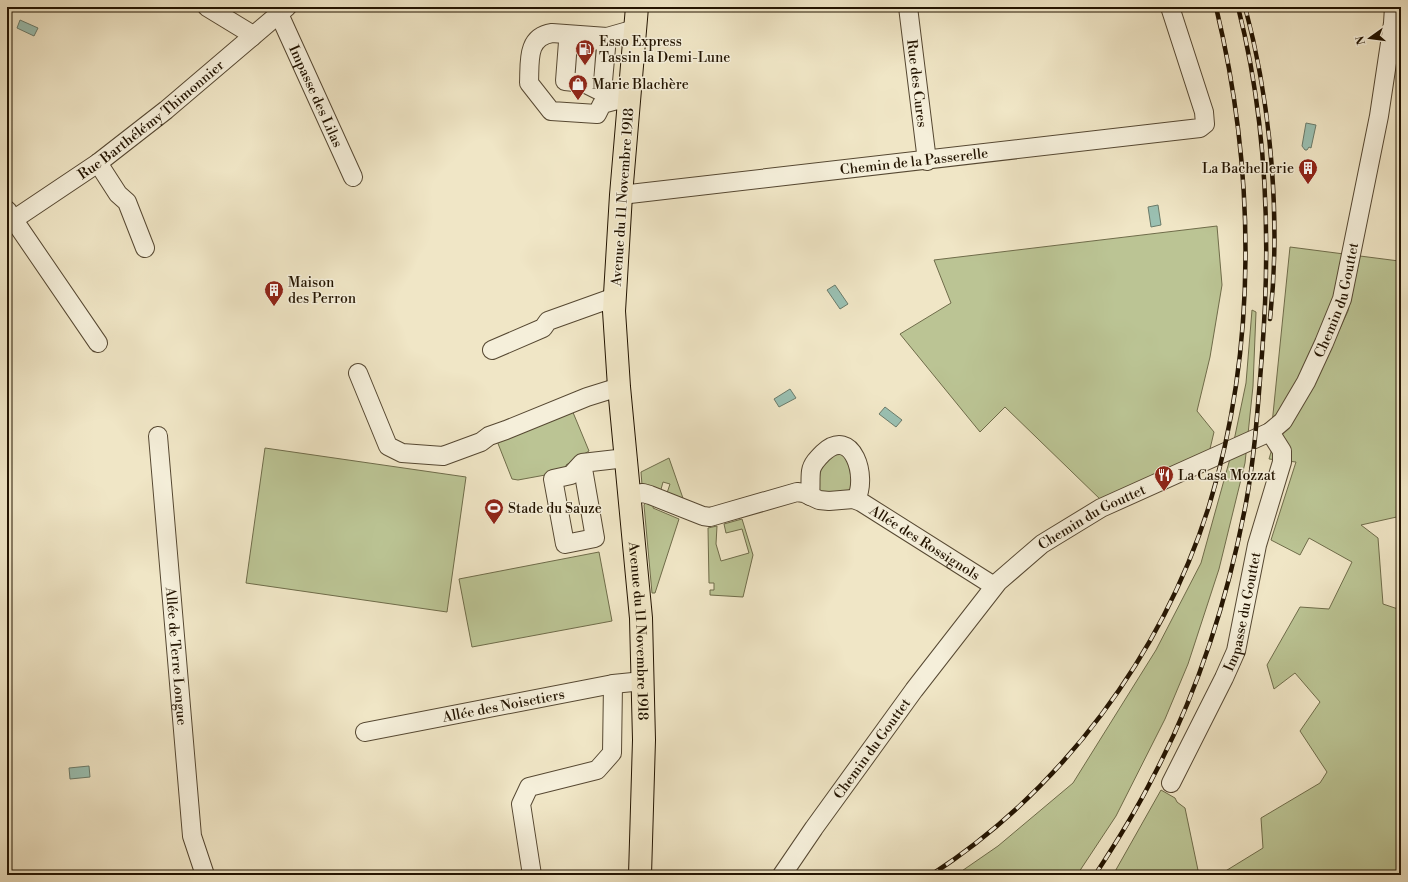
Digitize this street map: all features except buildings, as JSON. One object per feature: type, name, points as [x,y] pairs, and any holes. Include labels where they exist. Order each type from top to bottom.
[{"type":"main road","name":"Avenue du 11 Novembre 1918","points":[[637,7],[635,29],[616,99],[621,195],[615,297],[615,339],[641,618],[644,740],[640,875]]},
{"type":"street","points":[[207,7],[252,36]]},
{"type":"street","name":"Rue des Cures","points":[[908,7],[927,160]]},
{"type":"street","name":"Chemin de la Passerelle","points":[[621,195],[1204,127],[1204,112],[1170,7]]},
{"type":"street","name":"Chemin du Gouttet","points":[[782,875],[814,828],[914,690],[994,586],[1042,544],[1101,508],[1270,432],[1283,422],[1306,382],[1324,344],[1342,300],[1379,116],[1394,7]]},
{"type":"street","name":"Rue Barthélémy Thimonnier","points":[[9,218],[98,163],[166,110],[283,11]]},
{"type":"street","name":"Impasse des Lilas","points":[[283,11],[353,177]]},
{"type":"street","points":[[616,99],[584,83],[588,43],[635,29]]},
{"type":"street","points":[[607,37],[552,33],[540,37],[534,43],[531,51],[529,83],[551,111],[597,114],[602,104],[616,99]]},
{"type":"street","points":[[607,37],[616,99]]},
{"type":"street","points":[[98,163],[118,194],[127,202],[145,248]]},
{"type":"street","points":[[9,218],[98,343]]},
{"type":"street","points":[[492,350],[543,328],[548,321],[615,297]]},
{"type":"street","points":[[358,373],[388,446],[402,453],[443,456],[481,442],[489,436],[619,387]]},
{"type":"street","name":"Impasse du Gouttet","points":[[1171,784],[1236,651],[1257,545],[1282,462],[1282,451],[1270,432]]},
{"type":"street","name":"Allée de Terre Longue","points":[[158,436],[192,836],[205,875]]},
{"type":"street","name":"Allée des Rossignols","points":[[810,496],[811,470],[814,464],[832,446],[840,445],[852,450],[856,458],[860,488],[856,499]]},
{"type":"street","points":[[582,463],[626,458]]},
{"type":"street","name":"Allée des Rossignols","points":[[629,495],[642,493],[650,495],[702,516],[710,517],[797,492],[804,493],[819,500],[829,501],[856,499],[994,586]]},
{"type":"street","name":"Allée des Noisetiers","points":[[365,732],[613,684],[643,681]]},
{"type":"street","points":[[532,875],[521,804],[529,787],[597,770],[612,753],[613,684]]},
{"type":"shaded area","points":[[20,20],[38,28],[34,36],[17,28]]},
{"type":"shaded area","points":[[1306,123],[1316,125],[1311,148],[1309,147],[1305,150],[1302,146]]},
{"type":"shaded area","points":[[1158,205],[1161,225],[1151,227],[1148,207]]},
{"type":"shaded area","points":[[1217,226],[1222,285],[1210,357],[1197,411],[1214,432],[1209,453],[1102,501],[1005,407],[980,432],[900,334],[951,303],[934,260]]},
{"type":"shaded area","points":[[1290,247],[1344,254],[1336,295],[1303,375],[1272,424]]},
{"type":"shaded area","points":[[1360,256],[1399,261],[1401,259],[1401,516],[1361,525],[1378,538],[1383,604],[1401,610],[1401,875],[1219,875],[1263,848],[1261,818],[1320,783],[1327,772],[1300,731],[1320,702],[1295,673],[1274,689],[1267,665],[1300,607],[1329,609],[1352,562],[1309,538],[1300,555],[1271,540],[1296,462],[1269,459],[1276,435],[1313,383],[1348,311]]},
{"type":"shaded area","points":[[835,285],[848,304],[840,309],[827,290]]},
{"type":"shaded area","points":[[1252,310],[1256,312],[1253,386],[1245,463],[1219,569],[1188,664],[1165,719],[1116,816],[1077,875],[956,875],[998,846],[1073,783],[1156,650],[1201,563],[1231,455],[1246,383]]},
{"type":"shaded area","points":[[790,389],[796,398],[779,407],[774,399]]},
{"type":"shaded area","points":[[885,407],[902,420],[896,427],[879,414]]},
{"type":"shaded area","points":[[572,410],[589,451],[566,465],[567,471],[518,480],[512,479],[497,441]]},
{"type":"shaded area","points":[[265,448],[466,477],[447,612],[246,583]]},
{"type":"shaded area","points":[[830,453],[849,454],[854,489],[826,496],[817,488],[821,462]]},
{"type":"shaded area","points":[[669,458],[685,504],[666,496],[670,484],[663,482],[660,493],[642,485],[641,472]]},
{"type":"shaded area","points":[[646,502],[654,504],[653,508],[679,519],[655,593],[652,593],[644,505]]},
{"type":"shaded area","points":[[742,519],[753,555],[743,597],[710,595],[710,590],[714,590],[714,583],[709,583],[708,528],[717,526],[716,544],[721,561],[749,553],[742,529],[726,533],[724,524]]},
{"type":"shaded area","points":[[599,552],[612,621],[472,647],[459,579]]},
{"type":"shaded area","points":[[89,766],[90,777],[70,779],[69,768]]},
{"type":"shaded area","points":[[1161,790],[1175,798],[1177,802],[1185,808],[1199,875],[1113,875]]},
{"type":"railway","points":[[931,875],[979,841],[1023,802],[1064,760],[1102,714],[1135,666],[1164,615],[1189,561],[1209,506],[1225,445],[1236,383],[1243,321],[1246,257],[1244,194],[1238,131],[1229,68],[1216,7]]},
{"type":"railway","points":[[1095,875],[1126,827],[1169,745],[1184,712],[1210,644],[1221,609],[1239,539],[1249,485],[1256,429],[1265,310],[1266,223],[1261,136],[1248,50],[1238,7]]},
{"type":"railway","points":[[1245,7],[1261,82],[1271,162],[1274,202],[1274,242],[1270,319]]},
{"type":"railway","points":[[7,872],[16,875]]},
{"type":"place","name":"Esso Express Tassin la Demi-Lune","points":[[585,66]]},
{"type":"place","name":"Marie Blachère","points":[[578,101]]},
{"type":"place","name":"La Bachellerie","points":[[1308,185]]},
{"type":"place","name":"Maison des Perron","points":[[274,307]]},
{"type":"place","name":"La Casa Mozzat","points":[[1164,492]]},
{"type":"place","name":"Stade du Sauze","points":[[494,525]]}]
